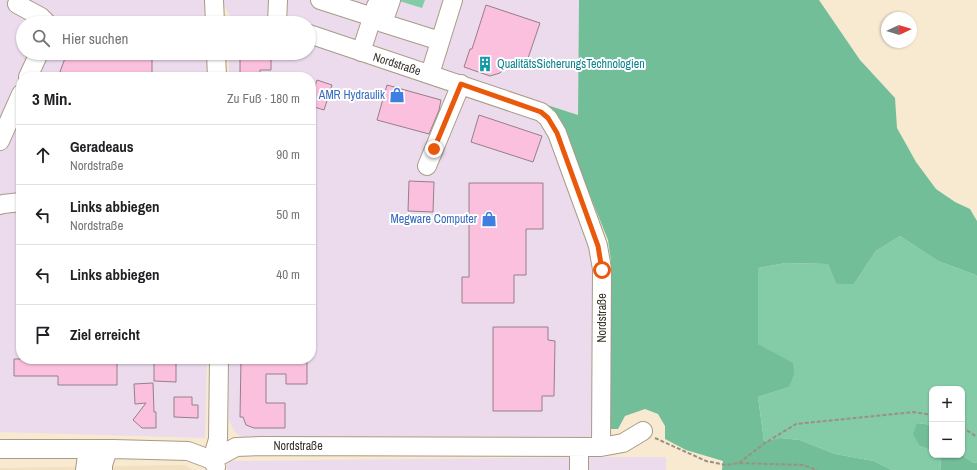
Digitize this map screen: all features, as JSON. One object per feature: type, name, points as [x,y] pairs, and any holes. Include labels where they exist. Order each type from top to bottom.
[{"type":"street","points":[[214,0],[214,16]]},
{"type":"street","points":[[277,16],[278,0]]},
{"type":"street","points":[[320,0],[373,17]]},
{"type":"street","points":[[361,52],[379,0]]},
{"type":"street","points":[[391,0],[383,23],[440,41]]},
{"type":"street","points":[[430,74],[453,0]]},
{"type":"street","points":[[17,4],[41,16]]},
{"type":"street","name":"Nordstraße","points":[[316,36],[541,112],[548,118],[557,133],[598,246],[602,270],[601,447]]},
{"type":"street","points":[[30,72],[36,60]]},
{"type":"street","points":[[216,60],[217,72]]},
{"type":"street","points":[[427,166],[461,84]]},
{"type":"street","points":[[0,141],[16,105]]},
{"type":"street","points":[[0,205],[16,203]]},
{"type":"street","points":[[0,449],[188,451],[215,465],[218,439],[219,364]]},
{"type":"street","name":"Nordstraße","points":[[215,465],[236,447],[601,447],[623,443],[643,431]]},
{"type":"street","points":[[579,447],[579,470]]},
{"type":"street","points":[[85,470],[88,449]]},
{"type":"street","points":[[103,470],[108,449]]},
{"type":"path","points":[[739,463],[765,443],[796,424],[914,412],[929,414]]},
{"type":"path","points":[[965,429],[977,437]]},
{"type":"path","points":[[643,431],[662,442],[706,461],[726,465],[739,463],[803,465],[817,470]]},
{"type":"shaded area","points":[[0,0],[207,0],[207,16],[16,16],[16,60],[209,60],[209,72],[16,72],[16,364],[207,364],[205,438],[0,432]]},
{"type":"shaded area","points":[[223,0],[579,0],[578,115],[316,28],[316,16],[230,16],[223,4]]},
{"type":"shaded area","points":[[316,45],[538,119],[547,127],[594,250],[592,439],[246,440],[236,433],[229,419],[229,364],[316,364],[316,72],[229,72],[229,60],[316,60]]},
{"type":"shaded area","points":[[666,457],[666,470],[227,470],[226,461]]},
{"type":"shaded area","points":[[185,465],[192,470],[0,470],[0,468]]},
{"type":"green space","points":[[396,0],[425,0],[422,8]]},
{"type":"green space","points":[[579,0],[819,0],[860,60],[895,98],[897,128],[916,162],[936,189],[955,202],[970,209],[977,221],[977,278],[976,275],[938,261],[900,236],[876,251],[854,284],[836,284],[828,264],[786,263],[758,268],[758,344],[793,363],[794,374],[789,387],[758,397],[764,441],[780,438],[800,440],[835,454],[874,461],[892,470],[722,470],[723,461],[686,450],[665,439],[665,426],[658,414],[645,409],[625,416],[618,429],[609,429],[611,261],[608,240],[560,121],[544,104],[578,115]]},
{"type":"green space","points":[[900,236],[938,261],[976,275],[977,463],[965,457],[965,386],[929,386],[929,425],[917,423],[920,446],[929,450],[929,458],[940,458],[941,470],[892,470],[874,461],[835,454],[800,440],[780,438],[764,441],[758,397],[789,387],[758,344],[758,268],[786,263],[828,264],[836,284],[854,284],[876,251]]},
{"type":"green space","points":[[917,423],[929,425],[929,450],[920,446],[913,434]]},
{"type":"green space","points":[[965,457],[977,463],[977,470],[941,470],[940,458]]},
{"type":"building","points":[[486,5],[540,23],[525,67],[507,61],[504,69],[500,73],[490,76],[464,67],[470,49],[472,49]]},
{"type":"building","points":[[64,60],[152,60],[152,72],[60,72]]},
{"type":"building","points":[[240,60],[271,60],[271,70],[260,70],[260,72],[240,72]]},
{"type":"building","points":[[317,80],[332,85],[324,110],[316,108]]},
{"type":"building","points":[[387,85],[441,100],[439,110],[429,134],[377,120]]},
{"type":"building","points":[[479,115],[542,136],[533,162],[471,142]]},
{"type":"building","points":[[409,181],[434,182],[433,212],[408,211]]},
{"type":"building","points":[[469,183],[543,183],[543,229],[526,229],[526,275],[514,275],[514,303],[462,303],[462,277],[469,277]]},
{"type":"building","points":[[493,327],[548,327],[548,340],[555,341],[554,396],[542,396],[542,411],[493,411]]},
{"type":"building","points":[[14,359],[16,359],[16,364],[117,364],[117,385],[58,385],[58,376],[14,376]]},
{"type":"building","points":[[154,364],[176,364],[176,382],[154,381]]},
{"type":"building","points":[[241,364],[307,364],[307,384],[286,384],[286,374],[266,374],[266,403],[285,403],[285,428],[254,428],[246,425],[243,417],[240,417]]},
{"type":"building","points":[[153,383],[156,428],[142,428],[133,420],[146,403],[135,404],[134,384]]},
{"type":"building","points":[[174,397],[192,397],[192,405],[198,405],[198,418],[174,417]]},
{"type":"place","name":"QualitätsSicherungsTechnologien","points":[[485,64]]},
{"type":"place","name":"AMR Hydraulik","points":[[397,95]]},
{"type":"place","name":"Megware Computer","points":[[489,219]]},
{"type":"route","points":[[434,149],[461,84],[541,112],[548,118],[557,133],[598,246],[602,270]]}]
